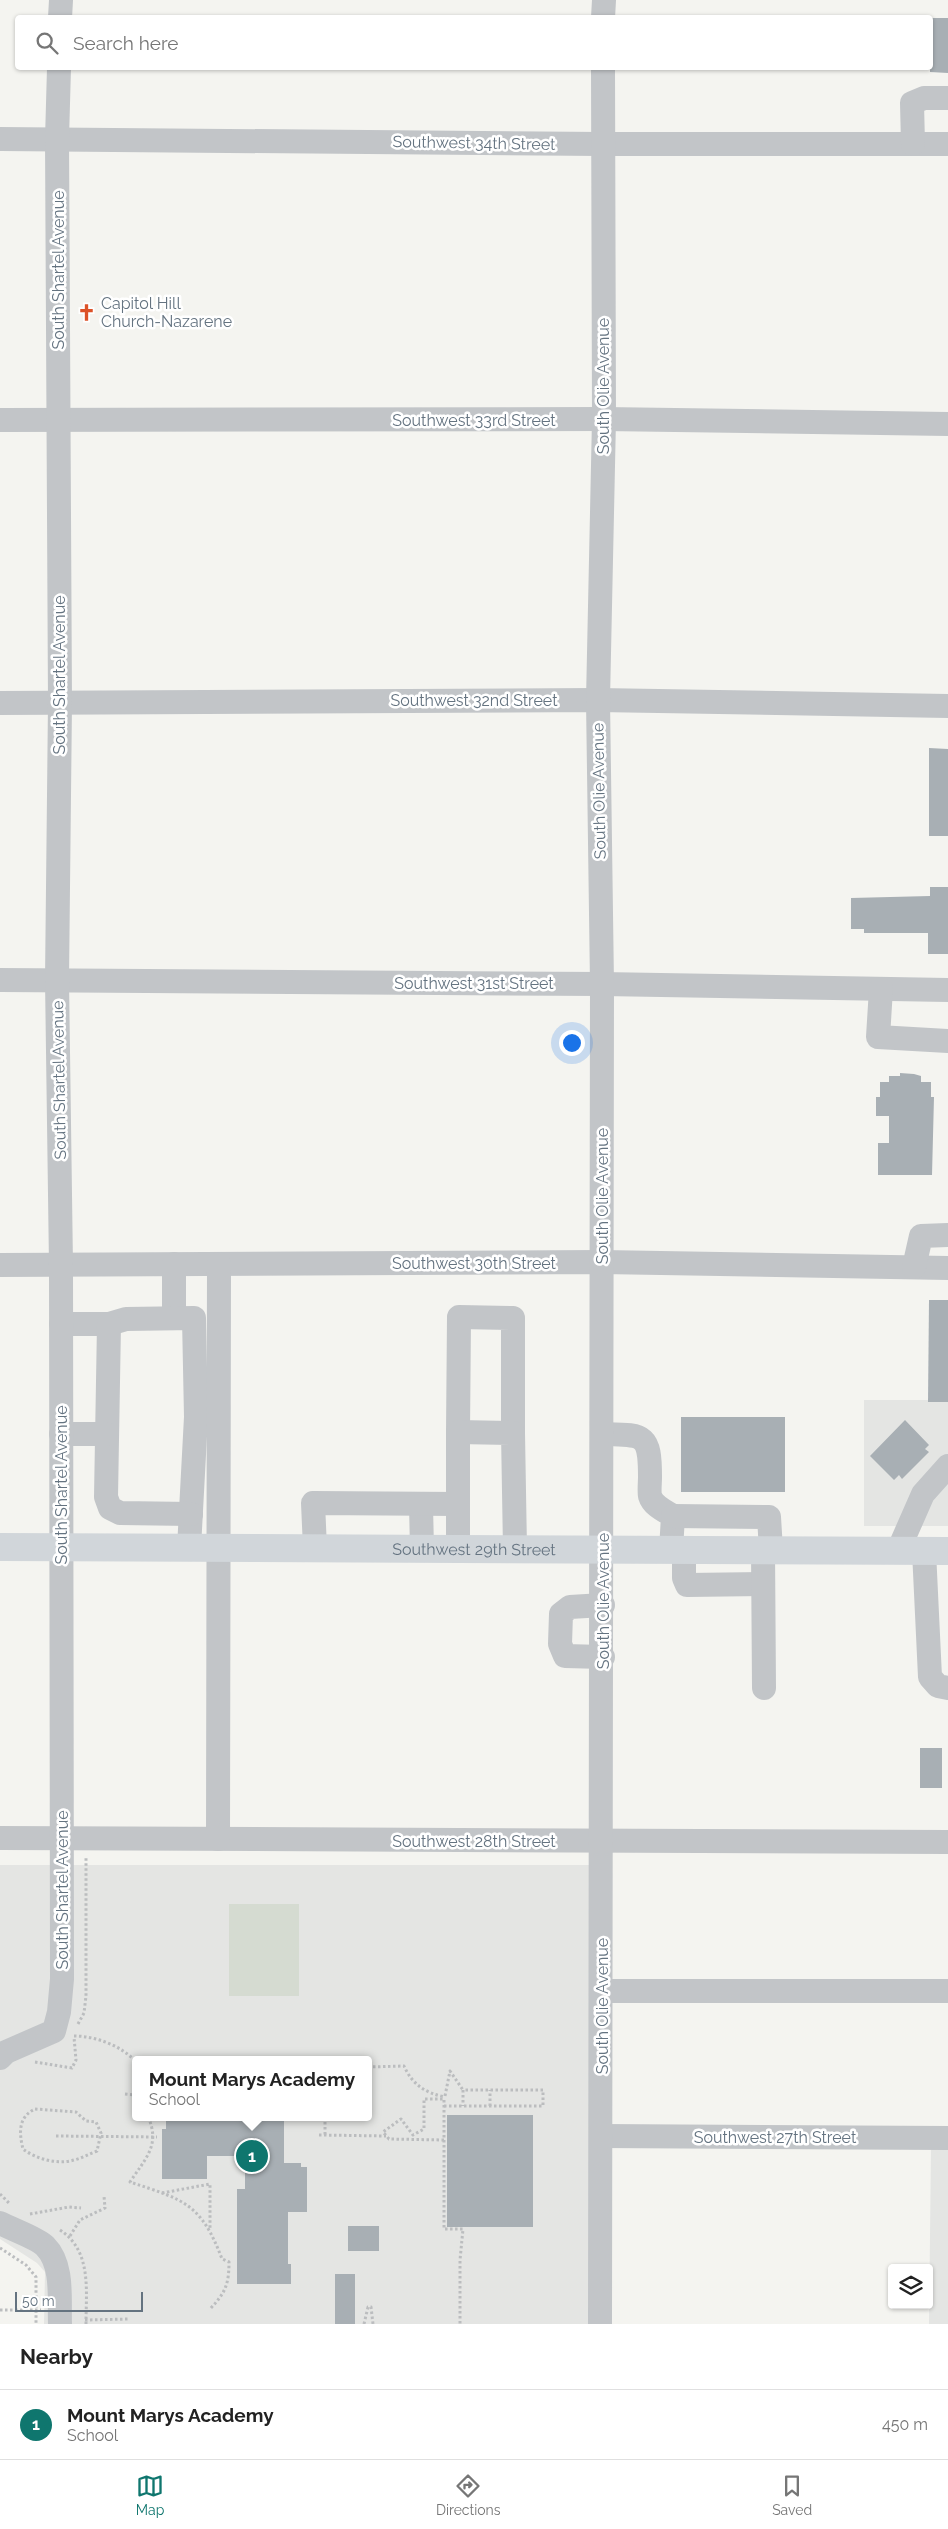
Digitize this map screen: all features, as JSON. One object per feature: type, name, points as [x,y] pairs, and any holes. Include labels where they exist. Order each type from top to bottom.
[{"type":"main road","name":"Southwest 29th Street","points":[[0,1547],[923,1551]]},
{"type":"street","points":[[60,0],[60,15]]},
{"type":"street","points":[[604,0],[604,15]]},
{"type":"street","name":"South Shartel Avenue","points":[[0,2058],[6,2052],[54,2031],[59,2012],[62,1979],[61,1265],[57,980],[60,703],[57,139],[59,70]]},
{"type":"street","name":"South Olie Avenue","points":[[600,2324],[602,1991],[602,984],[598,700],[604,419],[603,70]]},
{"type":"street","points":[[913,144],[912,103],[924,98],[948,98]]},
{"type":"street","name":"Southwest 34th Street","points":[[0,139],[602,144],[948,144]]},
{"type":"street","name":"Southwest 33rd Street","points":[[0,420],[604,419],[948,424]]},
{"type":"street","name":"Southwest 32nd Street","points":[[0,703],[598,700],[948,706]]},
{"type":"street","name":"Southwest 31st Street","points":[[0,980],[602,984],[948,990]]},
{"type":"street","points":[[881,989],[878,1037],[948,1041]]},
{"type":"street","points":[[914,1267],[921,1236],[948,1235]]},
{"type":"street","name":"Southwest 30th Street","points":[[0,1265],[602,1262],[948,1268]]},
{"type":"street","points":[[174,1264],[174,1318]]},
{"type":"street","points":[[218,1839],[219,1264]]},
{"type":"street","points":[[458,1549],[459,1317],[468,1317],[513,1318],[512,1433],[515,1549]]},
{"type":"street","points":[[61,1324],[109,1324],[126,1319],[194,1318],[196,1416],[189,1548]]},
{"type":"street","points":[[109,1324],[106,1497],[110,1508],[120,1513],[191,1514]]},
{"type":"street","points":[[458,1432],[512,1433]]},
{"type":"street","points":[[61,1434],[107,1434]]},
{"type":"street","points":[[602,1434],[631,1434],[646,1442],[650,1451],[650,1497],[657,1507],[673,1516],[769,1517],[763,1584],[764,1688]]},
{"type":"street","points":[[948,1466],[924,1494],[923,1551],[930,1677],[938,1686],[948,1688]]},
{"type":"street","points":[[315,1548],[313,1503],[458,1504]]},
{"type":"street","points":[[421,1505],[422,1549]]},
{"type":"street","points":[[673,1516],[677,1550],[687,1585],[763,1584]]},
{"type":"street","points":[[602,1606],[570,1607],[561,1614],[560,1644],[565,1656],[602,1657]]},
{"type":"street","name":"Southwest 28th Street","points":[[0,1838],[948,1842]]},
{"type":"street","points":[[602,1991],[948,1991]]},
{"type":"street","name":"Southwest 27th Street","points":[[601,2136],[948,2138]]},
{"type":"street","points":[[0,2224],[45,2245],[54,2260],[60,2280],[60,2324]]},
{"type":"path","points":[[33,2062],[72,2068],[76,2060],[74,2029]]},
{"type":"path","points":[[74,2036],[97,2040],[119,2048],[132,2059]]},
{"type":"path","points":[[372,2067],[404,2066],[409,2078],[417,2085],[444,2098]]},
{"type":"path","points":[[460,2324],[460,2260],[463,2229],[444,2229],[444,2098],[450,2071],[463,2090],[463,2106]]},
{"type":"path","points":[[444,2106],[543,2106],[543,2090],[463,2090]]},
{"type":"path","points":[[490,2090],[490,2106]]},
{"type":"path","points":[[125,2094],[132,2095]]},
{"type":"path","points":[[386,2136],[383,2132],[401,2119],[413,2135],[424,2129],[424,2099],[444,2098]]},
{"type":"path","points":[[35,2109],[59,2109],[76,2112],[86,2121],[96,2122],[101,2136],[97,2151],[71,2161],[48,2160],[41,2159],[24,2148],[20,2125],[24,2117],[35,2109]]},
{"type":"path","points":[[150,2121],[156,2137],[130,2182],[186,2203],[204,2220],[222,2259],[229,2262],[229,2281],[220,2298],[210,2309]]},
{"type":"path","points":[[325,2121],[325,2135]]},
{"type":"path","points":[[319,2135],[386,2136],[389,2139],[444,2140]]},
{"type":"path","points":[[56,2136],[156,2137]]},
{"type":"path","points":[[162,2193],[210,2184],[210,2230]]},
{"type":"path","points":[[70,2237],[80,2220],[105,2208],[104,2196]]},
{"type":"path","points":[[27,2214],[69,2207],[81,2208]]},
{"type":"path","points":[[0,2248],[26,2265],[36,2277],[36,2324]]},
{"type":"path","points":[[364,2324],[368,2307],[371,2307],[373,2324]]},
{"type":"shaded area","points":[[864,1400],[948,1400],[948,1526],[864,1526]]},
{"type":"shaded area","points":[[0,1865],[591,1865],[589,2324],[44,2324],[45,2272],[37,2263],[0,2239]]},
{"type":"shaded area","points":[[229,1904],[299,1904],[299,1996],[229,1996]]},
{"type":"shaded area","points":[[931,2148],[948,2148],[948,2324],[929,2324],[929,2309],[933,2309],[933,2264],[930,2264]]},
{"type":"building","points":[[933,18],[948,18],[948,73],[930,72],[930,70],[933,70]]},
{"type":"building","points":[[929,748],[948,749],[948,836],[929,836]]},
{"type":"building","points":[[930,887],[948,887],[948,954],[928,954],[928,933],[864,933],[864,929],[851,929],[851,898],[930,896]]},
{"type":"building","points":[[900,1073],[921,1076],[921,1082],[931,1082],[931,1097],[934,1097],[932,1175],[878,1175],[878,1143],[889,1143],[889,1116],[876,1116],[876,1097],[880,1097],[880,1082],[889,1082],[889,1076],[900,1076]]},
{"type":"building","points":[[929,1300],[948,1300],[948,1402],[928,1402]]},
{"type":"building","points":[[681,1417],[785,1417],[785,1492],[681,1492]]},
{"type":"building","points":[[905,1420],[929,1445],[925,1449],[929,1452],[902,1479],[899,1475],[894,1480],[870,1456]]},
{"type":"building","points":[[920,1748],[942,1748],[942,1788],[920,1788]]},
{"type":"building","points":[[447,2115],[533,2115],[533,2227],[447,2227]]},
{"type":"building","points":[[166,2121],[284,2121],[284,2163],[301,2163],[301,2167],[307,2167],[307,2212],[288,2212],[288,2264],[291,2264],[291,2284],[237,2284],[237,2189],[245,2189],[245,2156],[207,2156],[207,2179],[162,2179],[162,2129],[166,2129]]},
{"type":"building","points":[[348,2226],[379,2226],[379,2251],[348,2251]]},
{"type":"building","points":[[335,2274],[355,2274],[355,2324],[335,2324]]},
{"type":"place","name":"Capitol Hill Church-Nazarene","points":[[87,312]]},
{"type":"place","name":"Mount Marys Academy","points":[[252,2156]]}]
